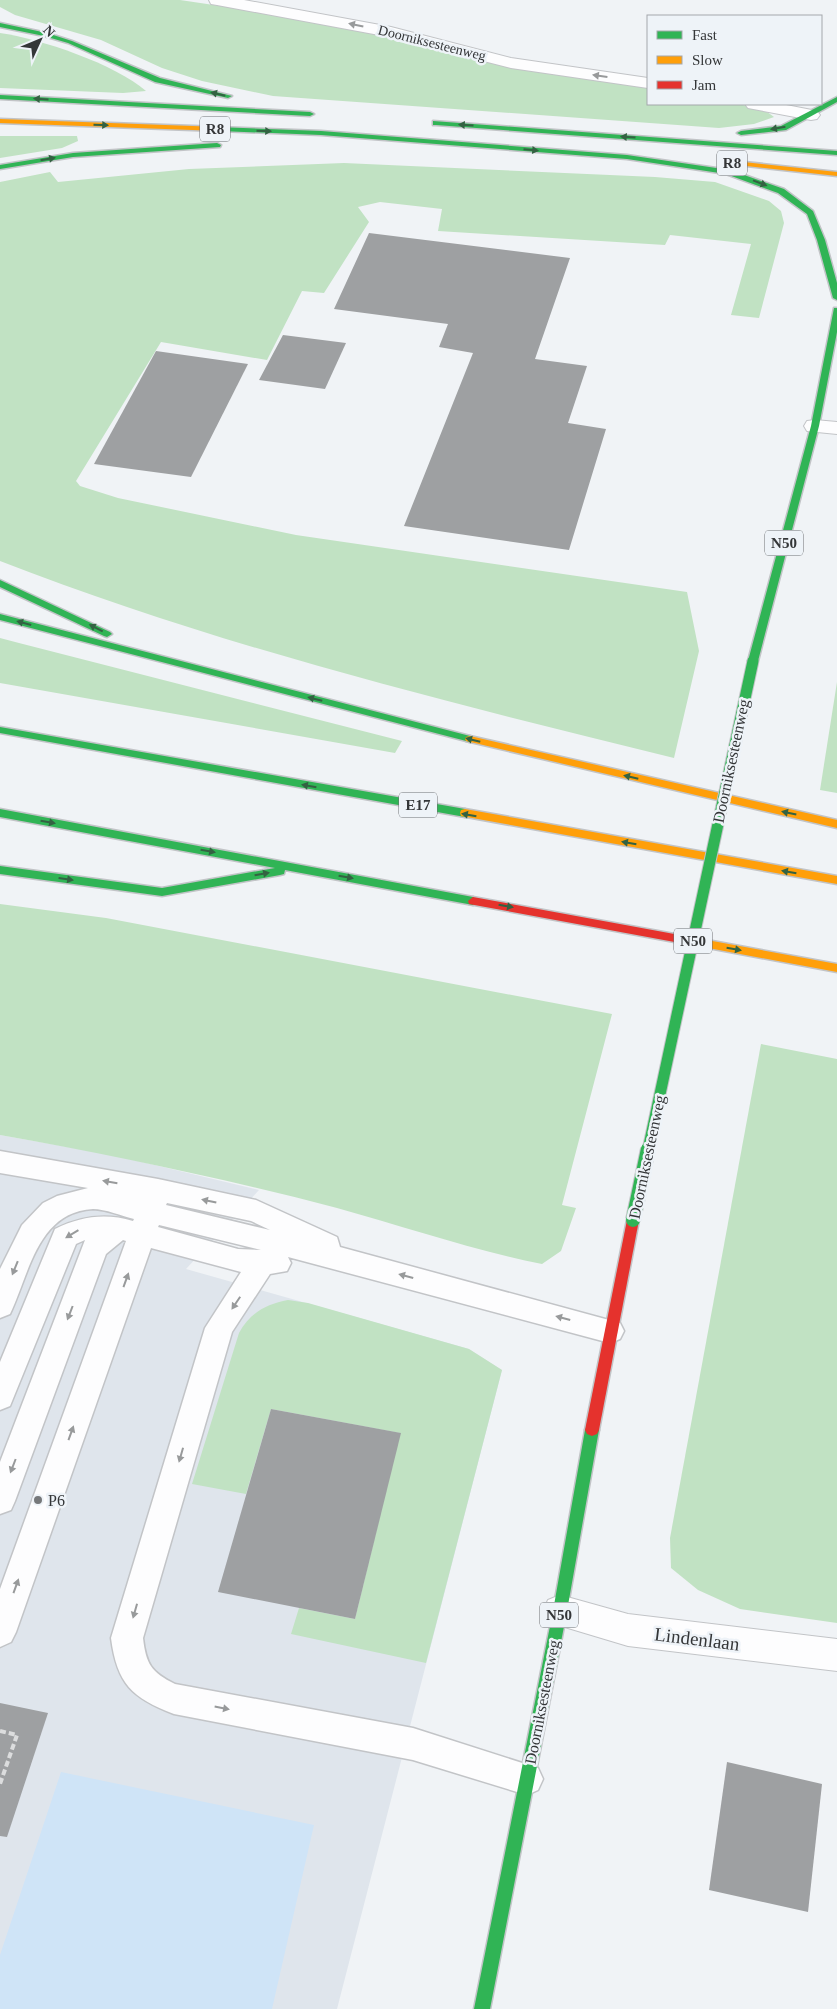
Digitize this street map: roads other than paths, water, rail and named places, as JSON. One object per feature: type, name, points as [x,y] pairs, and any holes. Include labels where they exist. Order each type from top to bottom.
[{"type":"main road","points":[[0,25],[45,34],[70,42],[158,80],[300,114]]},
{"type":"main road","name":"R8","points":[[0,97],[320,115]]},
{"type":"main road","points":[[677,140],[783,128],[811,115],[837,99]]},
{"type":"main road","name":"R8","points":[[0,121],[322,133],[627,157],[668,156],[837,174]]},
{"type":"main road","name":"R8","points":[[429,123],[837,153]]},
{"type":"main road","points":[[258,143],[430,142]]},
{"type":"main road","points":[[0,167],[73,155],[229,144]]},
{"type":"main road","points":[[627,157],[727,172],[781,191],[810,213],[821,240],[837,298]]},
{"type":"main road","name":"Doorniksesteenweg","points":[[482,2009],[560,1611],[610,1331],[633,1220],[753,661],[815,426],[837,310]]},
{"type":"main road","points":[[0,583],[46,602],[155,658]]},
{"type":"main road","points":[[0,617],[485,743],[837,824]]},
{"type":"main road","name":"E17","points":[[0,730],[837,880]]},
{"type":"main road","points":[[0,813],[837,968]]},
{"type":"main road","points":[[0,870],[162,892],[298,868]]},
{"type":"street","name":"Doorniksesteenweg","points":[[217,0],[363,26],[511,63],[647,83]]},
{"type":"street","points":[[759,105],[811,115]]},
{"type":"street","points":[[815,426],[837,428]]},
{"type":"street","name":"Lindenlaan","points":[[560,1611],[628,1630],[766,1648],[837,1654]]},
{"type":"lane","points":[[0,1162],[143,1215],[238,1260],[370,1266]]},
{"type":"lane","points":[[0,1306],[22,1250],[40,1222],[66,1204],[94,1198],[143,1215],[370,1266],[610,1331]]},
{"type":"lane","points":[[0,1397],[65,1237],[90,1227],[143,1215]]},
{"type":"lane","points":[[0,1501],[95,1247],[143,1215]]},
{"type":"lane","points":[[0,1632],[143,1215]]},
{"type":"lane","points":[[263,1262],[219,1328],[127,1638],[128,1659],[137,1677],[154,1691],[174,1699],[413,1744],[527,1779]]},
{"type":"water","points":[[61,1772],[314,1825],[272,2009],[0,2009],[0,1955]]},
{"type":"place","name":"P6","points":[[38,1500]]}]
